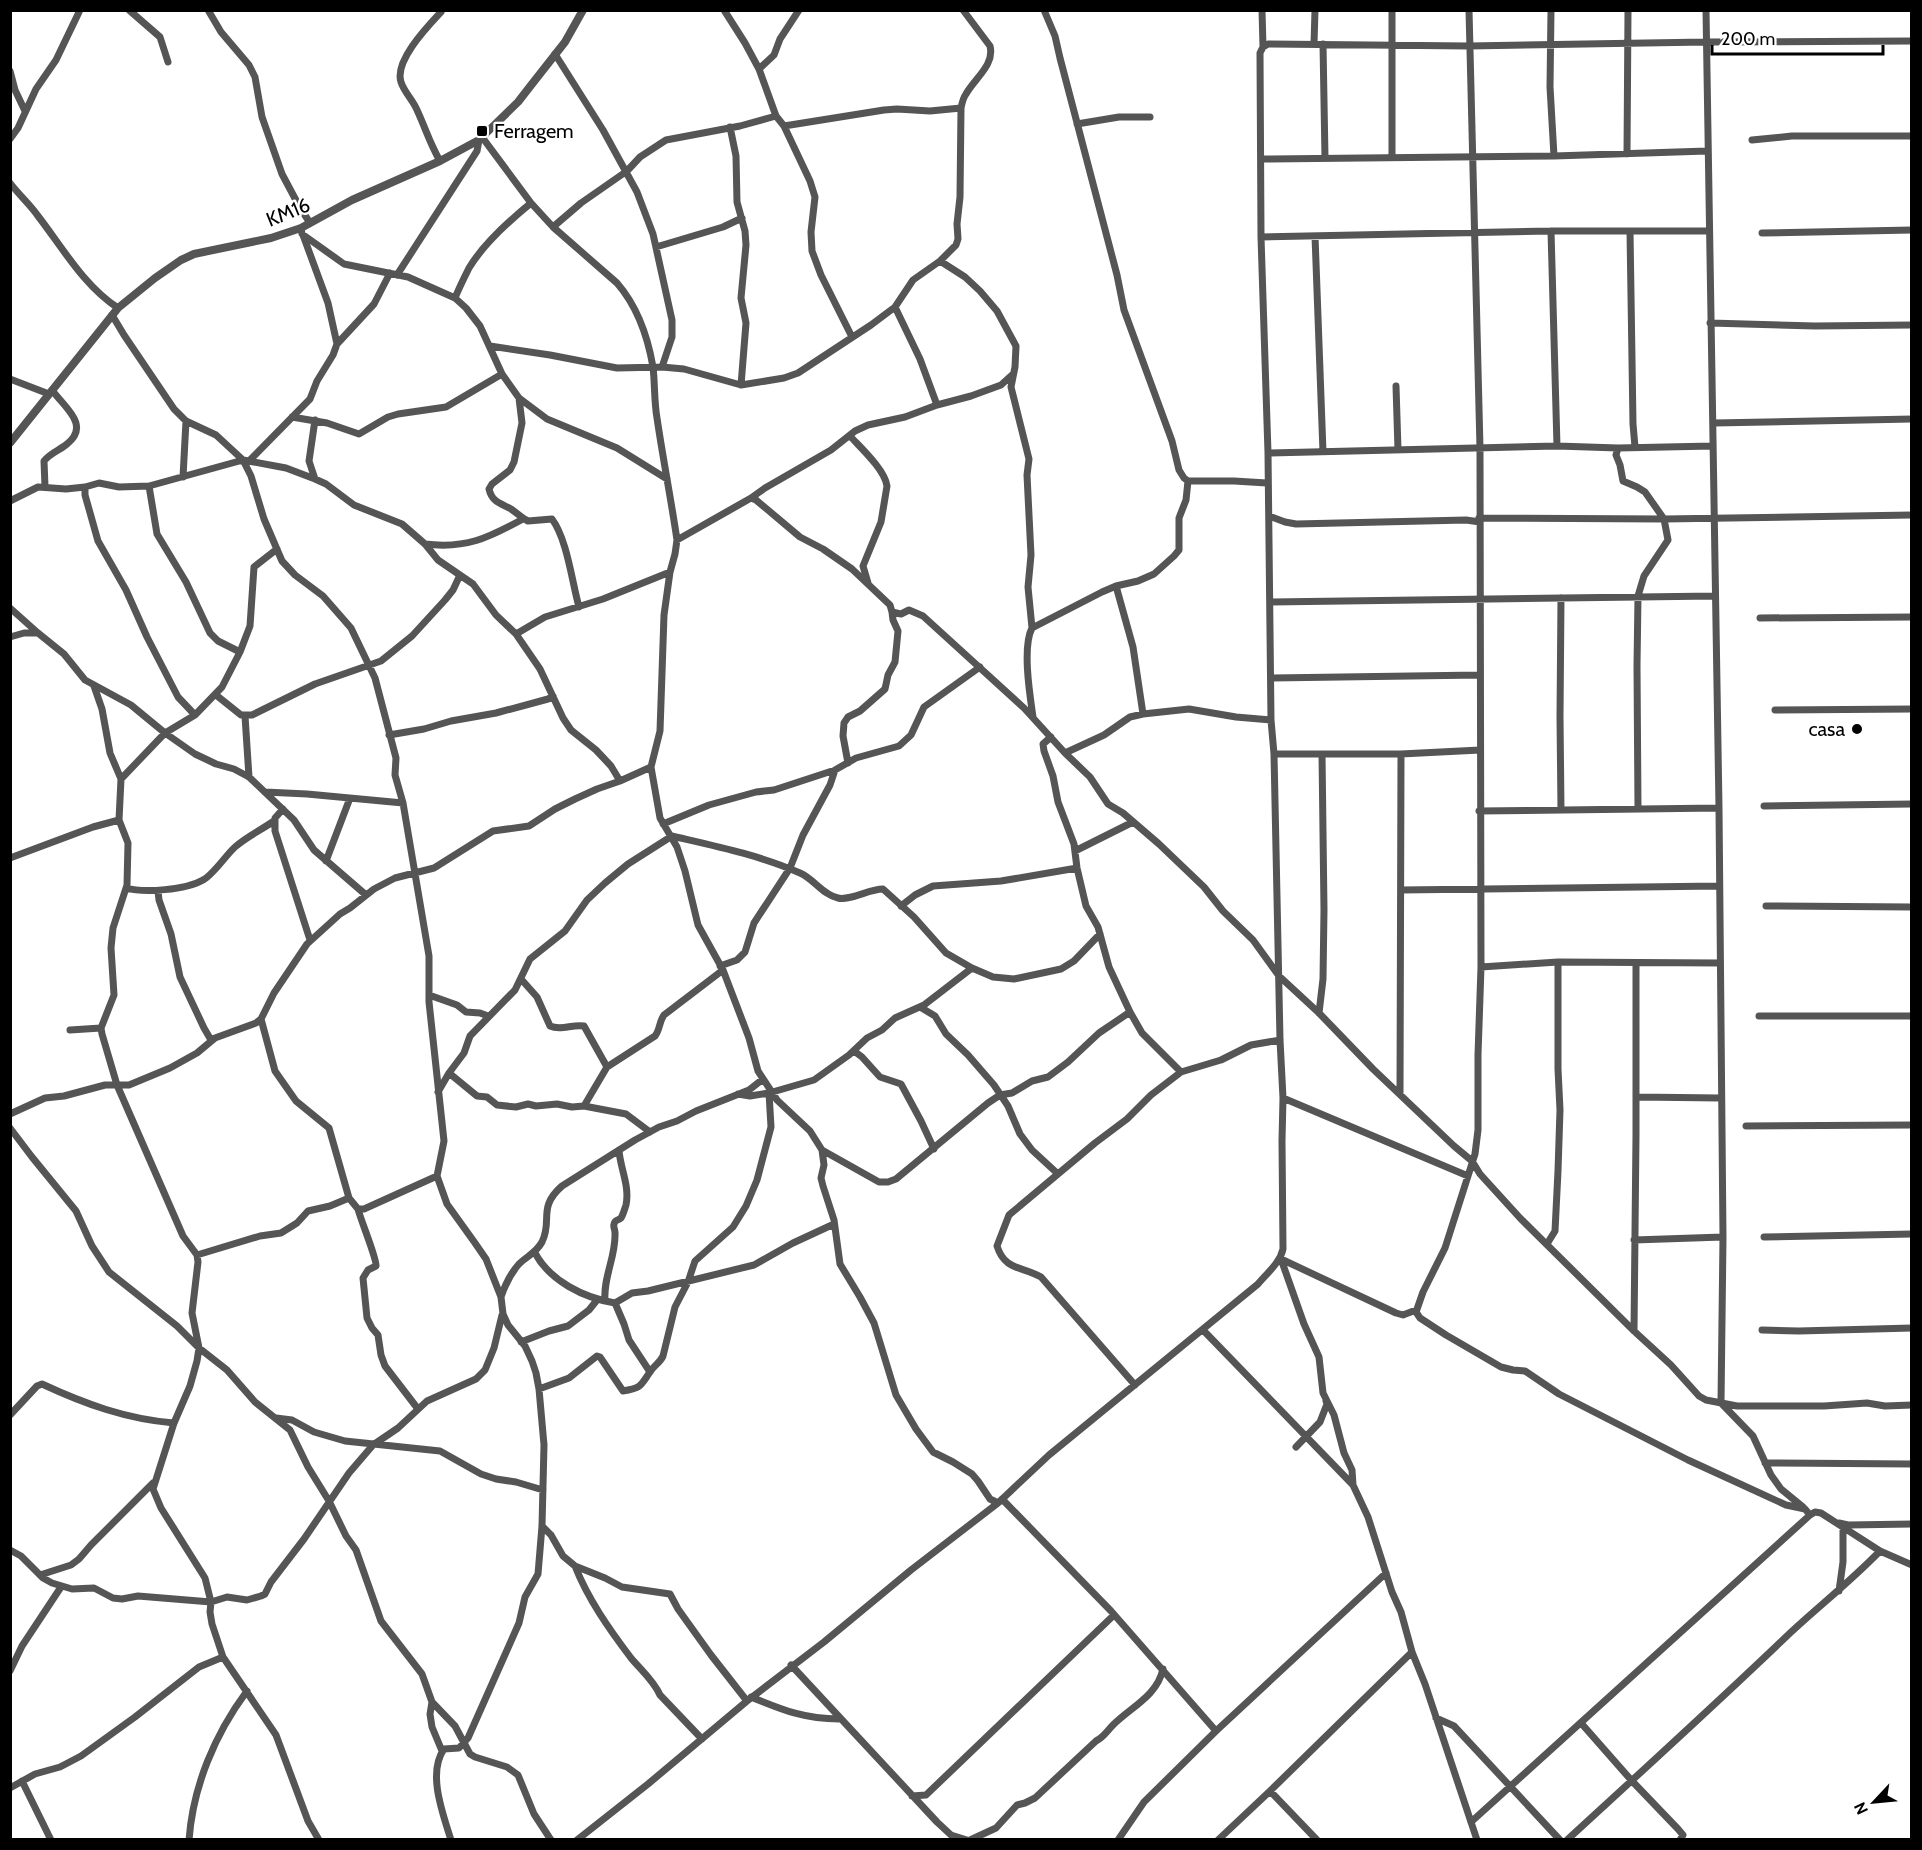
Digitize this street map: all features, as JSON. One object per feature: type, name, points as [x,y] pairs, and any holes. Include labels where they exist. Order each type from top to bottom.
[{"type":"street","points":[[10,140],[36,89],[56,60],[80,10]]},
{"type":"street","points":[[129,10],[160,37],[168,62]]},
{"type":"street","points":[[208,10],[221,32],[249,64],[255,77],[262,117],[278,163],[310,223]]},
{"type":"street","name":"KM16","points":[[10,443],[115,311],[154,278],[194,254],[302,231],[310,223],[352,200],[440,160],[480,138],[518,102],[565,42],[583,10]]},
{"type":"street","points":[[724,10],[746,43],[759,69],[776,116],[784,126],[810,182],[815,197],[811,232],[813,250],[817,264],[852,337]]},
{"type":"street","points":[[759,69],[774,55],[780,39],[799,10]]},
{"type":"street","points":[[490,346],[617,368],[662,367],[700,373],[741,385],[798,374],[895,307],[913,280],[940,261],[956,245],[958,239],[961,108],[965,95],[979,77],[992,53],[990,46],[963,10]]},
{"type":"street","points":[[1044,10],[1055,36],[1124,310],[1166,422],[1179,470],[1188,481],[1268,483]]},
{"type":"street","points":[[1262,10],[1263,47],[1260,53],[1261,237],[1268,453],[1271,720],[1274,754],[1275,867],[1283,1098],[1283,1249],[1281,1259],[1304,1324],[1319,1357],[1323,1393],[1327,1404],[1320,1422],[1296,1447]]},
{"type":"street","points":[[1314,44],[1315,10]]},
{"type":"street","points":[[1392,10],[1392,157]]},
{"type":"street","points":[[1281,1259],[1396,1313],[1403,1315],[1416,1310],[1445,1248],[1477,1146],[1481,967],[1480,448],[1469,10]]},
{"type":"street","points":[[1551,10],[1550,87],[1554,156]]},
{"type":"street","points":[[1627,154],[1628,10]]},
{"type":"street","points":[[1706,10],[1719,808],[1721,1404],[1753,1436],[1765,1463],[1781,1489],[1807,1512]]},
{"type":"street","points":[[440,160],[430,145],[414,103],[401,84],[400,75],[418,38],[441,12]]},
{"type":"street","points":[[1263,47],[1268,44],[1469,46],[1911,40]]},
{"type":"street","points":[[1323,44],[1325,158]]},
{"type":"street","points":[[555,54],[627,171],[648,219],[672,320],[672,337],[662,367]]},
{"type":"street","points":[[10,71],[17,96],[25,111]]},
{"type":"street","points":[[784,126],[884,110],[930,111],[961,108]]},
{"type":"street","points":[[553,227],[581,203],[627,171],[640,157],[666,140],[730,128],[776,116]]},
{"type":"street","points":[[1077,124],[1119,117],[1150,117]]},
{"type":"street","points":[[730,128],[737,171],[736,202],[745,231],[746,258],[741,298],[746,323],[741,385]]},
{"type":"street","points":[[1752,140],[1792,136],[1911,136]]},
{"type":"street","points":[[480,138],[553,227],[617,283],[635,309],[645,337],[652,368],[655,404],[677,540],[670,572],[662,644],[660,731],[651,767],[658,808],[663,824],[672,837],[682,860],[698,925],[722,968],[748,1038],[755,1064],[770,1093],[810,1131],[822,1150],[824,1166],[821,1178],[834,1224],[840,1264],[874,1323],[892,1386],[906,1413],[933,1452],[972,1474],[990,1499],[1000,1501],[1114,1615],[1216,1731]]},
{"type":"street","points":[[246,460],[310,399],[316,381],[333,355],[337,344],[374,304],[477,151],[480,138]]},
{"type":"street","points":[[1261,159],[1554,156],[1707,151]]},
{"type":"street","points":[[10,183],[115,311],[124,335],[166,397],[186,421],[216,435],[246,460],[277,549],[285,565],[323,596],[351,628],[380,693],[396,758],[396,780],[404,803],[429,956],[429,994],[444,1141],[437,1176],[447,1204],[486,1259],[501,1297],[503,1314],[537,1373],[544,1445],[538,1574],[525,1597],[519,1623],[468,1738],[459,1748],[448,1748],[442,1751]]},
{"type":"street","points":[[454,298],[477,256],[531,202]]},
{"type":"street","points":[[656,247],[723,227],[742,218]]},
{"type":"street","points":[[1762,233],[1911,230]]},
{"type":"street","points":[[302,231],[344,264],[408,277],[454,298],[466,308],[480,326],[502,374],[519,398],[548,419],[617,448],[667,479]]},
{"type":"street","points":[[302,231],[328,303],[337,344]]},
{"type":"street","points":[[1261,237],[1551,231],[1708,231]]},
{"type":"street","points":[[1551,231],[1557,446]]},
{"type":"street","points":[[1630,231],[1635,447]]},
{"type":"street","points":[[1316,236],[1323,452]]},
{"type":"street","points":[[940,261],[965,277],[997,311],[1016,346],[1017,356],[1012,392],[1029,459],[1027,475],[1031,555],[1028,587],[1032,628],[1029,635],[1028,664],[1033,717]]},
{"type":"street","points":[[895,307],[920,359],[937,405]]},
{"type":"street","points":[[1710,323],[1815,326],[1911,325]]},
{"type":"street","points":[[677,540],[752,498],[868,425],[898,420],[1001,385],[1014,373]]},
{"type":"street","points":[[292,417],[315,420],[359,434],[388,417],[446,407],[502,374]]},
{"type":"street","points":[[10,379],[50,392],[77,422],[77,434],[69,443],[44,461],[45,487]]},
{"type":"street","points":[[1396,386],[1398,450]]},
{"type":"street","points":[[519,398],[522,423],[514,462],[510,470],[492,484],[489,489],[491,497],[528,521],[552,519],[557,525],[579,607]]},
{"type":"street","points":[[315,420],[309,461],[315,479]]},
{"type":"street","points":[[1714,423],[1911,420]]},
{"type":"street","points":[[183,477],[186,421]]},
{"type":"street","points":[[850,436],[881,473],[887,486],[881,522],[863,566],[871,588]]},
{"type":"street","points":[[1268,453],[1557,446],[1618,448],[1713,446]]},
{"type":"street","points":[[1618,448],[1616,455],[1623,481],[1642,489],[1664,519],[1668,540],[1644,576],[1638,596],[1636,666],[1638,809]]},
{"type":"street","points":[[10,501],[30,490],[45,487],[66,489],[99,483],[118,487],[149,486],[246,460],[286,468],[326,484],[354,505],[402,524],[425,544],[438,560],[474,585],[496,615],[516,634],[540,669],[563,718],[572,730],[611,766],[620,782]]},
{"type":"street","points":[[1032,628],[1116,586],[1138,581],[1154,574],[1177,553],[1180,540],[1179,518],[1186,500],[1188,481]]},
{"type":"street","points":[[149,486],[158,534],[186,582],[210,633],[218,641],[240,652]]},
{"type":"street","points":[[86,487],[98,541],[126,590],[147,638],[178,697],[195,715]]},
{"type":"street","points":[[752,498],[800,537],[823,549],[852,569],[890,605],[898,631],[896,662],[888,675],[885,688],[860,711],[848,717],[844,723],[843,736],[848,763]]},
{"type":"street","points":[[1269,516],[1296,524],[1911,515]]},
{"type":"street","points":[[425,544],[443,546],[466,544],[494,535],[524,519]]},
{"type":"street","points":[[121,779],[165,733],[195,715],[216,695],[240,652],[251,620],[254,567],[277,549]]},
{"type":"street","points":[[516,634],[545,617],[579,607],[670,572]]},
{"type":"street","points":[[216,695],[245,716],[252,715],[315,684],[381,661],[412,636],[453,590],[460,575]]},
{"type":"street","points":[[1116,586],[1134,647],[1143,714]]},
{"type":"street","points":[[1271,602],[1715,596]]},
{"type":"street","points":[[1561,598],[1561,810]]},
{"type":"street","points":[[10,608],[64,654],[75,670],[94,686],[131,705],[165,733],[206,760],[234,769],[249,777],[294,820],[307,841],[326,861],[366,895]]},
{"type":"street","points":[[892,612],[901,614],[909,610],[923,615],[1033,717],[1090,777],[1108,804],[1123,813],[1159,844],[1204,887],[1223,911],[1253,940],[1279,976],[1319,1013],[1373,1069],[1472,1161],[1480,1174],[1512,1210],[1700,1396],[1706,1400],[1737,1406],[1824,1406],[1867,1403],[1885,1406],[1911,1405]]},
{"type":"street","points":[[1760,618],[1911,616]]},
{"type":"street","points":[[10,638],[24,633],[38,633]]},
{"type":"street","points":[[663,824],[722,800],[774,790],[835,770],[856,758],[898,746],[911,735],[924,707],[980,667]]},
{"type":"street","points":[[1272,678],[1480,675]]},
{"type":"street","points":[[40,1575],[71,1565],[79,1559],[153,1484],[174,1423],[190,1386],[200,1348],[192,1313],[197,1255],[183,1236],[117,1084],[101,1028],[114,995],[111,948],[116,917],[128,876],[128,843],[119,820],[121,779],[108,747],[102,709],[94,686]]},
{"type":"street","points":[[389,735],[496,713],[553,696]]},
{"type":"street","points":[[1065,753],[1104,735],[1131,717],[1143,714],[1189,709],[1271,720]]},
{"type":"street","points":[[1775,710],[1911,709]]},
{"type":"street","points":[[245,716],[249,777]]},
{"type":"street","points":[[1051,737],[1043,747],[1053,776],[1058,802],[1071,836],[1086,906],[1100,934],[1109,967],[1142,1033],[1181,1072]]},
{"type":"street","points":[[1274,754],[1401,754],[1480,750]]},
{"type":"street","points":[[1319,1013],[1323,980],[1324,910],[1322,754]]},
{"type":"street","points":[[1400,1094],[1401,754]]},
{"type":"street","points":[[10,1114],[45,1098],[64,1096],[105,1085],[129,1085],[163,1072],[194,1054],[211,1040],[252,1025],[261,1019],[274,993],[310,940],[383,883],[434,868],[493,831],[529,826],[575,799],[651,767]]},
{"type":"street","points":[[584,1106],[607,1067],[655,1036],[664,1015],[745,952],[754,923],[790,868],[803,835],[830,786],[835,770]]},
{"type":"street","points":[[265,792],[404,803]]},
{"type":"street","points":[[326,861],[350,798]]},
{"type":"street","points":[[1764,806],[1911,804]]},
{"type":"street","points":[[1479,811],[1719,808]]},
{"type":"street","points":[[126,888],[158,891],[203,880],[237,845],[274,821],[283,809]]},
{"type":"street","points":[[10,858],[93,827],[119,820]]},
{"type":"street","points":[[274,821],[278,842],[310,940]]},
{"type":"street","points":[[1075,851],[1133,822]]},
{"type":"street","points":[[438,1092],[464,1053],[470,1036],[514,990],[530,959],[565,931],[593,893],[628,864],[672,837],[737,851],[790,868],[807,876],[836,897],[846,898],[883,889],[914,916],[940,949],[972,968],[1003,979],[1014,979],[1061,969],[1074,961],[1100,934]]},
{"type":"street","points":[[901,906],[933,885],[1001,881],[1077,868]]},
{"type":"street","points":[[1401,890],[1719,886]]},
{"type":"street","points":[[158,891],[174,943],[180,977],[211,1040]]},
{"type":"street","points":[[1766,906],[1911,908]]},
{"type":"street","points":[[1481,967],[1558,962],[1719,963]]},
{"type":"street","points":[[1547,1244],[1555,1231],[1558,1171],[1560,1110],[1558,962]]},
{"type":"street","points":[[1634,1331],[1636,963]]},
{"type":"street","points":[[738,1094],[750,1096],[770,1093],[814,1080],[895,1018],[920,1006],[962,978],[972,968]]},
{"type":"street","points":[[521,979],[537,997],[549,1026],[557,1029],[584,1026],[607,1067]]},
{"type":"street","points":[[429,994],[457,1005],[466,1012],[489,1016]]},
{"type":"street","points":[[920,1006],[935,1016],[945,1034],[968,1055],[994,1085],[1008,1106],[1020,1134],[1032,1150],[1058,1174]]},
{"type":"street","points":[[822,1150],[879,1182],[896,1179],[1000,1095],[1012,1093],[1032,1081],[1048,1077],[1099,1033],[1130,1012]]},
{"type":"street","points":[[1759,1016],[1911,1016]]},
{"type":"street","points":[[261,1019],[279,1079],[296,1101],[329,1128],[349,1197],[358,1209],[377,1260],[376,1266],[368,1270],[363,1278],[367,1318],[378,1335],[381,1355],[386,1366],[418,1409]]},
{"type":"street","points":[[70,1030],[101,1028]]},
{"type":"street","points":[[1135,1385],[1041,1277],[1005,1261],[997,1248],[1009,1215],[1181,1072],[1221,1060],[1251,1045],[1280,1040]]},
{"type":"street","points":[[854,1051],[880,1077],[901,1084],[934,1149]]},
{"type":"street","points":[[449,1073],[477,1096],[487,1097],[497,1106],[516,1107],[528,1104],[584,1106],[626,1114],[650,1132]]},
{"type":"street","points":[[501,1297],[506,1282],[520,1263],[535,1253],[544,1237],[547,1206],[555,1191],[650,1132],[749,1090],[763,1079]]},
{"type":"street","points":[[539,1389],[569,1378],[597,1356],[600,1357],[623,1391],[644,1383],[663,1356],[675,1307],[688,1282],[695,1261],[733,1227],[746,1206],[757,1180],[769,1139],[770,1093]]},
{"type":"street","points":[[1636,1097],[1720,1098]]},
{"type":"street","points":[[1283,1098],[1468,1176]]},
{"type":"street","points":[[1746,1126],[1911,1125]]},
{"type":"street","points":[[10,1128],[76,1211],[92,1246],[109,1272],[177,1326],[227,1370],[255,1402],[290,1430],[308,1467],[356,1550],[381,1620],[422,1674],[432,1702],[455,1726],[470,1754],[507,1767],[518,1775],[534,1814],[550,1839]]},
{"type":"street","points":[[521,1342],[568,1326],[601,1301],[611,1263],[615,1234],[613,1226],[615,1221],[621,1217],[626,1204],[626,1183],[619,1150]]},
{"type":"street","points":[[358,1209],[364,1209],[437,1176]]},
{"type":"street","points":[[197,1255],[261,1236],[281,1233],[297,1223],[308,1211],[330,1206],[349,1197]]},
{"type":"street","points":[[535,1253],[546,1270],[576,1291],[601,1301],[615,1303],[632,1293],[688,1282],[754,1265],[834,1224]]},
{"type":"street","points":[[1764,1236],[1911,1234]]},
{"type":"street","points":[[1634,1240],[1722,1237]]},
{"type":"street","points":[[577,1839],[791,1665],[824,1642],[1000,1501],[1049,1455],[1258,1284],[1281,1259]]},
{"type":"street","points":[[615,1303],[629,1340],[650,1372]]},
{"type":"street","points":[[1416,1310],[1420,1318],[1501,1367],[1508,1370],[1525,1371],[1559,1394],[1688,1460],[1786,1505],[1807,1512],[1818,1512],[1880,1551],[1911,1565]]},
{"type":"street","points":[[10,1550],[21,1556],[43,1578],[61,1587],[94,1588],[113,1598],[138,1596],[212,1602],[227,1598],[247,1600],[265,1594],[349,1473],[373,1445],[398,1428],[432,1398],[476,1379],[485,1370],[494,1348],[503,1314]]},
{"type":"street","points":[[1762,1330],[1911,1328]]},
{"type":"street","points":[[1203,1330],[1353,1485],[1368,1517],[1477,1839]]},
{"type":"street","points":[[10,1415],[37,1386],[42,1384],[113,1413],[174,1423]]},
{"type":"street","points":[[1325,1400],[1335,1415],[1344,1453],[1352,1470],[1353,1485]]},
{"type":"street","points":[[276,1418],[292,1420],[328,1437],[373,1445],[440,1451],[481,1474],[543,1490]]},
{"type":"street","points":[[1765,1463],[1911,1464]]},
{"type":"street","points":[[153,1484],[161,1509],[205,1578],[212,1602],[210,1612],[212,1624],[223,1657],[276,1735],[308,1821],[319,1839]]},
{"type":"street","points":[[1471,1822],[1807,1512]]},
{"type":"street","points":[[1836,1522],[1848,1525],[1911,1524]]},
{"type":"street","points":[[542,1526],[551,1535],[563,1556],[575,1566],[622,1587],[670,1594],[698,1637],[749,1699],[798,1716],[839,1719]]},
{"type":"street","points":[[1839,1591],[1843,1528]]},
{"type":"street","points":[[1567,1839],[1880,1551]]},
{"type":"street","points":[[575,1566],[589,1598],[625,1649],[657,1688],[660,1695],[702,1739]]},
{"type":"street","points":[[1118,1839],[1144,1802],[1216,1731],[1386,1573]]},
{"type":"street","points":[[10,1671],[22,1646],[61,1587]]},
{"type":"street","points":[[923,1808],[926,1795],[1114,1615]]},
{"type":"street","points":[[1218,1839],[1412,1652]]},
{"type":"street","points":[[10,1788],[35,1773],[60,1767],[81,1756],[199,1667],[223,1657]]},
{"type":"street","points":[[791,1665],[839,1719],[948,1833],[968,1839],[996,1828],[1017,1804],[1035,1798],[1150,1693],[1160,1682],[1163,1669]]},
{"type":"street","points":[[189,1839],[199,1783],[230,1713],[247,1691]]},
{"type":"street","points":[[432,1702],[430,1714],[432,1727],[442,1751],[436,1775],[451,1839]]},
{"type":"street","points":[[1436,1718],[1454,1726],[1560,1839]]},
{"type":"street","points":[[1581,1722],[1632,1781],[1678,1829],[1683,1835],[1680,1839]]},
{"type":"street","points":[[22,1781],[51,1839]]},
{"type":"street","points":[[1270,1791],[1317,1839]]},
{"type":"street","points":[[912,1797],[926,1795]]},
{"type":"place","name":"Ferragem","points":[[482,131]]},
{"type":"place","name":"casa","points":[[1857,729]]}]
